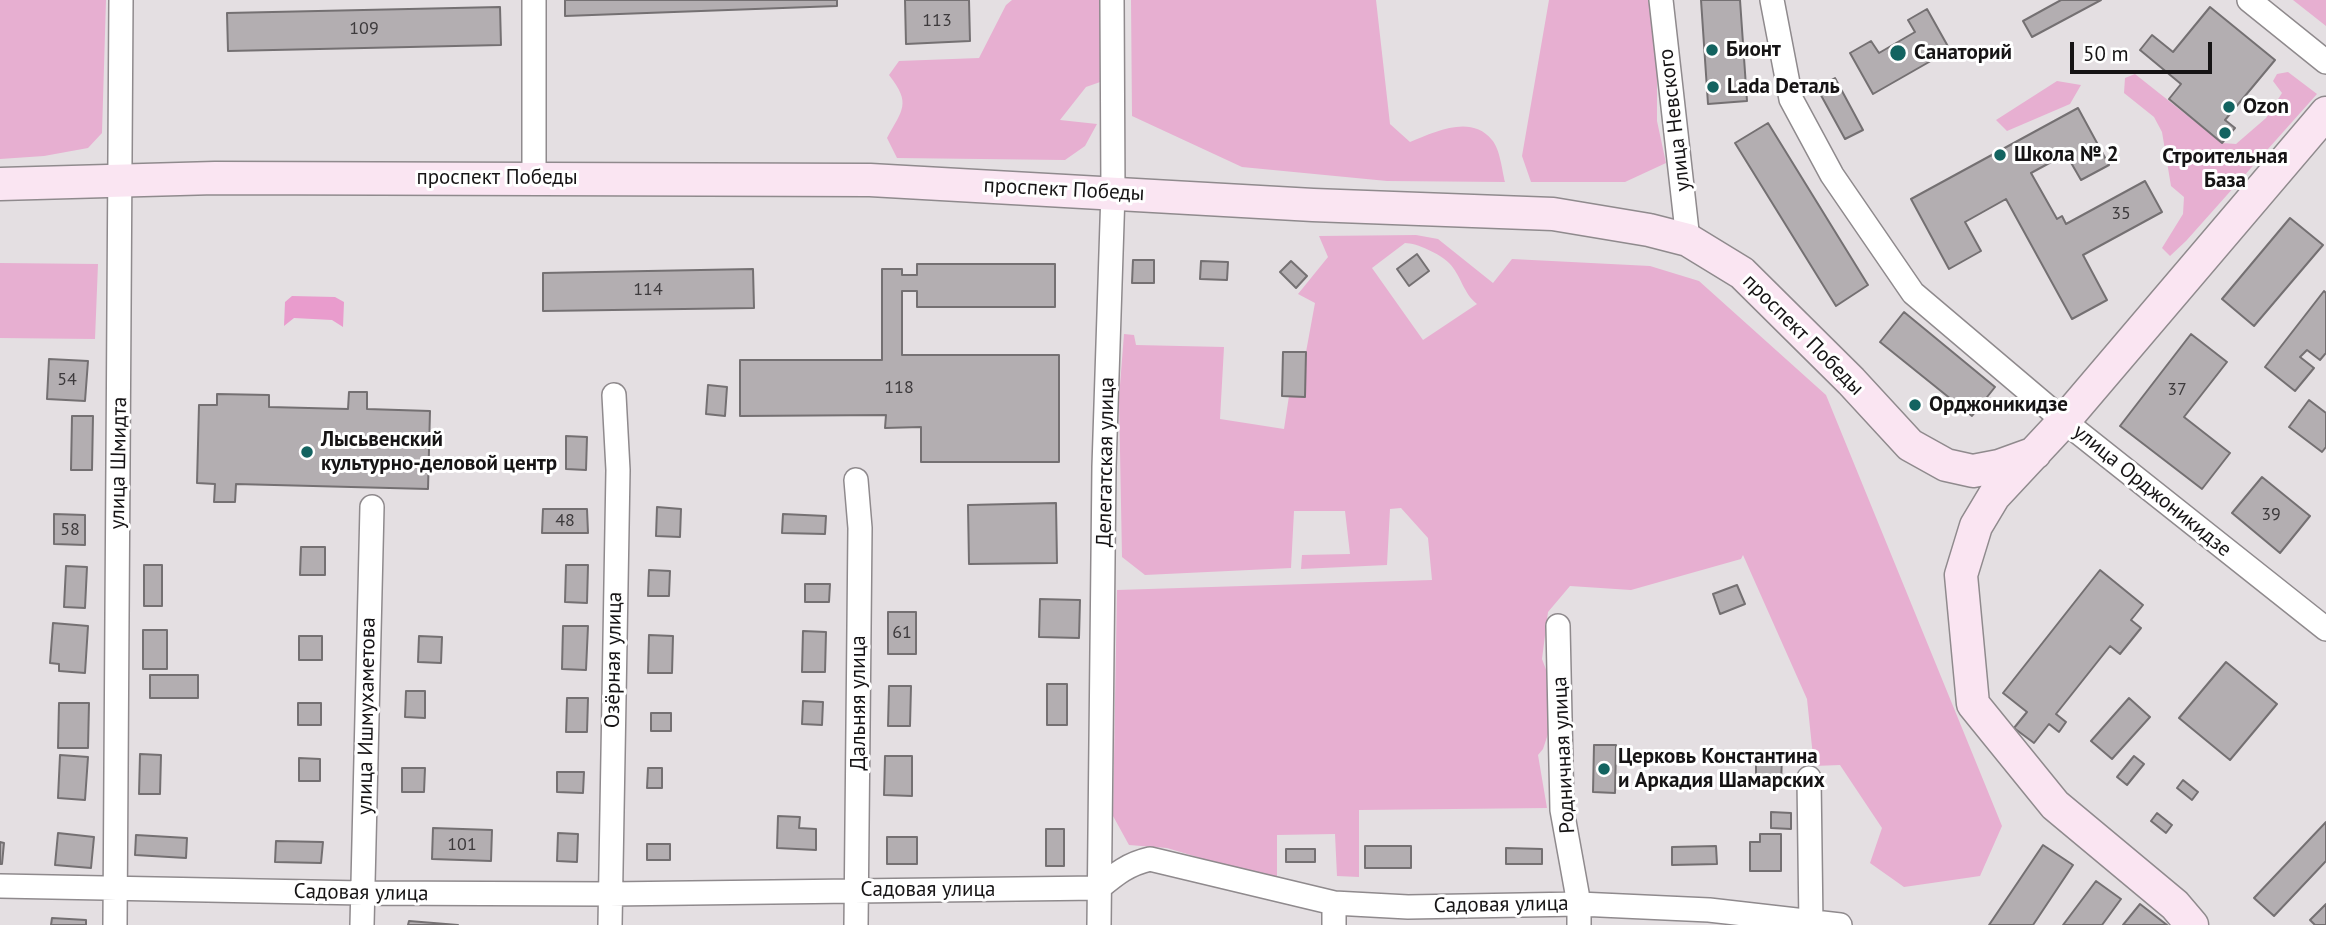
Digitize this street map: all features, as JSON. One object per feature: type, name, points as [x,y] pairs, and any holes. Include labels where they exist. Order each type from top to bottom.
[{"type":"street","name":"улица Шмидта","points":[[116,925],[114,890],[121,0]]},
{"type":"street","points":[[534,0],[534,178]]},
{"type":"street","name":"Делегатская улица","points":[[1099,925],[1104,467],[1113,192],[1112,0]]},
{"type":"street","name":"улица Невского","points":[[1661,0],[1688,240]]},
{"type":"street","name":"улица Орджоникидзе","points":[[1772,0],[1791,99],[1832,175],[1913,293],[2064,421],[2326,629]]},
{"type":"street","points":[[2249,0],[2326,62]]},
{"type":"street","points":[[2192,925],[2175,905],[2055,805],[1973,704],[1961,575],[1976,526],[1994,496],[2064,421],[2326,113]]},
{"type":"street","name":"проспект Победы","points":[[0,184],[228,178],[870,180],[1369,208],[1553,215],[1649,230],[1688,240],[1742,274],[1910,445],[1946,465],[1973,471],[1999,466],[2035,453]]},
{"type":"street","name":"Озёрная улица","points":[[610,925],[618,470],[614,395]]},
{"type":"street","name":"Дальняя улица","points":[[856,480],[860,528],[856,925]]},
{"type":"street","name":"улица Ишмухаметова","points":[[362,925],[372,507]]},
{"type":"street","name":"Родничная улица","points":[[1558,625],[1562,810],[1579,914]]},
{"type":"street","points":[[1809,778],[1811,923]]},
{"type":"street","name":"Садовая улица","points":[[0,886],[114,890],[609,894],[1099,888],[1121,870],[1136,862],[1150,859],[1334,914],[1408,907],[1579,914],[1709,910],[1840,925]]},
{"type":"shaded area","points":[[0,0],[106,0],[102,133],[88,148],[44,156],[0,159]]},
{"type":"shaded area","points":[[1012,0],[1103,0],[1103,81],[1086,87],[1060,120],[1097,124],[1085,146],[1065,160],[897,158],[887,138],[902,107],[900,93],[889,75],[899,61],[979,58],[1006,5]]},
{"type":"shaded area","points":[[1131,0],[1376,0],[1390,124],[1410,142],[1452,128],[1474,128],[1483,132],[1497,149],[1505,182],[1387,181],[1242,167],[1132,116]]},
{"type":"shaded area","points":[[1549,0],[1652,0],[1657,34],[1657,121],[1666,163],[1625,182],[1531,182],[1522,156]]},
{"type":"shaded area","points":[[2293,0],[2326,0],[2326,26]]},
{"type":"shaded area","points":[[2288,72],[2317,94],[2170,256],[2162,248],[2183,214],[2184,197],[2171,186],[2162,132],[2154,117],[2124,93],[2125,78],[2135,74],[2222,143],[2236,144],[2266,118],[2282,93],[2273,81],[2277,74]]},
{"type":"shaded area","points":[[2057,81],[2081,85],[2070,104],[2007,131],[1996,120]]},
{"type":"shaded area","points":[[1416,235],[1438,239],[1493,283],[1512,259],[1650,266],[1699,281],[1826,395],[2002,826],[1980,876],[1904,887],[1870,863],[1882,828],[1840,765],[1814,766],[1807,699],[1743,555],[1741,559],[1631,590],[1570,586],[1548,612],[1542,659],[1553,688],[1553,719],[1543,749],[1538,755],[1547,808],[1359,810],[1359,877],[1337,876],[1335,834],[1277,835],[1277,881],[1167,848],[1129,845],[1113,816],[1117,590],[1432,580],[1428,538],[1401,508],[1390,509],[1387,565],[1301,569],[1302,555],[1350,554],[1345,511],[1294,511],[1291,568],[1145,575],[1122,557],[1119,398],[1124,334],[1134,335],[1136,345],[1224,347],[1220,419],[1284,429],[1289,396],[1305,396],[1306,352],[1315,303],[1298,294],[1328,257],[1319,236]],"holes":[[[1405,243],[1428,250],[1449,263],[1468,295],[1477,304],[1423,340],[1372,268]]]},
{"type":"shaded area","points":[[0,263],[98,264],[95,339],[0,338]]},
{"type":"shaded area","points":[[292,296],[335,297],[344,302],[343,327],[332,320],[294,318],[284,326],[285,302]]},
{"type":"building","points":[[565,0],[837,0],[837,6],[565,16]]},
{"type":"building","points":[[905,0],[969,0],[970,41],[906,44]]},
{"type":"building","points":[[1701,0],[1740,0],[1747,101],[1708,104]]},
{"type":"building","points":[[2061,0],[2101,0],[2032,37],[2023,21]]},
{"type":"building","points":[[500,7],[501,45],[228,51],[227,13]]},
{"type":"building","points":[[2210,7],[2275,60],[2225,120],[2235,128],[2222,143],[2169,99],[2181,84],[2140,50],[2152,35],[2173,52]]},
{"type":"building","points":[[1927,9],[1950,50],[1873,94],[1850,53],[1871,41],[1879,53],[1915,32],[1908,20]]},
{"type":"building","points":[[1835,78],[1863,130],[1845,139],[1817,88]]},
{"type":"building","points":[[2078,108],[2109,165],[2081,180],[2066,154],[2031,173],[2057,219],[2062,216],[2066,224],[2145,181],[2162,212],[2083,255],[2107,300],[2072,319],[2006,199],[1965,222],[1981,251],[1949,269],[1911,199]]},
{"type":"building","points":[[1768,123],[1868,285],[1836,306],[1735,143]]},
{"type":"building","points":[[2290,218],[2323,245],[2254,326],[2222,299]]},
{"type":"building","points":[[1417,254],[1429,271],[1409,286],[1397,269]]},
{"type":"building","points":[[1133,260],[1154,260],[1154,283],[1132,283]]},
{"type":"building","points":[[1201,261],[1228,262],[1227,280],[1200,279]]},
{"type":"building","points":[[1291,261],[1307,276],[1296,288],[1280,272]]},
{"type":"building","points":[[917,264],[1055,264],[1055,307],[917,307],[917,291],[902,291],[902,355],[1059,355],[1059,462],[921,462],[921,427],[885,428],[886,415],[740,416],[740,360],[882,360],[882,269],[902,269],[902,275],[917,275]]},
{"type":"building","points":[[753,269],[754,308],[543,311],[543,273]]},
{"type":"building","points":[[2324,291],[2326,353],[2320,360],[2307,350],[2300,357],[2314,368],[2295,391],[2265,367]]},
{"type":"building","points":[[1904,312],[1995,387],[1972,416],[1880,342]]},
{"type":"building","points":[[2191,334],[2227,362],[2184,417],[2230,453],[2202,489],[2120,426]]},
{"type":"building","points":[[1283,352],[1306,352],[1305,397],[1282,396]]},
{"type":"building","points":[[49,359],[88,361],[85,401],[47,399]]},
{"type":"building","points":[[708,385],[727,387],[725,416],[706,414]]},
{"type":"building","points":[[349,392],[367,392],[367,409],[430,411],[428,489],[236,484],[235,502],[214,502],[215,484],[197,483],[199,405],[217,405],[217,394],[269,395],[269,407],[348,409]]},
{"type":"building","points":[[2309,400],[2326,413],[2326,447],[2322,452],[2289,427]]},
{"type":"building","points":[[72,416],[93,416],[92,470],[71,470]]},
{"type":"building","points":[[566,436],[587,437],[586,470],[566,469]]},
{"type":"building","points":[[2262,477],[2310,516],[2280,553],[2232,513]]},
{"type":"building","points":[[1056,503],[1057,563],[969,564],[968,505]]},
{"type":"building","points":[[657,507],[681,509],[680,537],[656,536]]},
{"type":"building","points":[[543,509],[587,509],[588,533],[542,533]]},
{"type":"building","points":[[54,514],[85,515],[85,545],[54,544]]},
{"type":"building","points":[[783,514],[826,516],[825,534],[782,533]]},
{"type":"building","points":[[301,547],[325,547],[325,575],[300,575]]},
{"type":"building","points":[[144,565],[162,565],[162,606],[144,606]]},
{"type":"building","points":[[566,565],[588,565],[587,603],[565,602]]},
{"type":"building","points":[[66,566],[87,567],[85,608],[64,607]]},
{"type":"building","points":[[649,570],[670,571],[669,596],[648,596]]},
{"type":"building","points":[[2100,570],[2143,605],[2131,620],[2141,628],[2120,654],[2110,646],[2056,714],[2066,722],[2059,732],[2049,724],[2034,743],[2014,728],[2027,712],[2003,693]]},
{"type":"building","points":[[805,584],[830,584],[829,602],[805,602]]},
{"type":"building","points":[[1737,585],[1745,604],[1720,614],[1713,594]]},
{"type":"building","points":[[1040,599],[1080,600],[1079,638],[1039,637]]},
{"type":"building","points":[[888,612],[916,612],[916,654],[888,654]]},
{"type":"building","points":[[53,623],[88,626],[85,673],[59,671],[59,664],[50,663]]},
{"type":"building","points":[[563,626],[588,626],[586,670],[562,669]]},
{"type":"building","points":[[143,630],[167,630],[167,669],[143,669]]},
{"type":"building","points":[[803,631],[826,632],[825,672],[802,672]]},
{"type":"building","points":[[649,635],[673,636],[672,673],[648,673]]},
{"type":"building","points":[[299,636],[322,636],[322,660],[299,660]]},
{"type":"building","points":[[419,636],[442,637],[441,663],[418,662]]},
{"type":"building","points":[[2226,662],[2277,704],[2230,760],[2179,718]]},
{"type":"building","points":[[150,675],[198,675],[198,698],[150,698]]},
{"type":"building","points":[[1047,684],[1067,684],[1067,725],[1047,725]]},
{"type":"building","points":[[889,686],[911,686],[910,726],[888,726]]},
{"type":"building","points":[[406,691],[425,691],[425,718],[405,717]]},
{"type":"building","points":[[567,698],[588,698],[587,732],[566,732]]},
{"type":"building","points":[[2129,698],[2150,717],[2112,759],[2091,741]]},
{"type":"building","points":[[803,701],[823,702],[822,725],[802,724]]},
{"type":"building","points":[[59,703],[89,703],[88,748],[58,748]]},
{"type":"building","points":[[298,703],[321,703],[321,725],[298,725]]},
{"type":"building","points":[[651,713],[671,713],[671,731],[651,731]]},
{"type":"building","name":"Церковь Константина и Аркадия Шамарских","points":[[1594,745],[1616,745],[1615,793],[1593,792]]},
{"type":"building","points":[[140,754],[161,755],[160,794],[139,794]]},
{"type":"building","points":[[1756,754],[1782,755],[1781,785],[1756,784]]},
{"type":"building","points":[[60,755],[88,757],[85,800],[58,798]]},
{"type":"building","points":[[885,756],[912,756],[912,796],[884,795]]},
{"type":"building","points":[[2134,756],[2144,764],[2127,785],[2117,777]]},
{"type":"building","points":[[299,758],[320,759],[320,781],[299,781]]},
{"type":"building","points":[[402,768],[425,768],[424,792],[402,792]]},
{"type":"building","points":[[648,768],[662,768],[662,788],[647,788]]},
{"type":"building","points":[[557,772],[584,772],[583,793],[557,792]]},
{"type":"building","points":[[2183,780],[2198,792],[2192,800],[2177,788]]},
{"type":"building","points":[[1771,812],[1791,813],[1791,829],[1771,828]]},
{"type":"building","points":[[2157,813],[2172,825],[2166,833],[2151,821]]},
{"type":"building","points":[[778,816],[800,817],[799,828],[816,829],[816,850],[777,848]]},
{"type":"building","points":[[2326,822],[2326,861],[2274,916],[2254,898]]},
{"type":"building","points":[[433,828],[492,830],[491,861],[432,859]]},
{"type":"building","points":[[1046,829],[1064,829],[1064,866],[1046,866]]},
{"type":"building","points":[[58,833],[94,837],[91,868],[55,865]]},
{"type":"building","points":[[558,833],[578,834],[577,862],[557,861]]},
{"type":"building","points":[[1760,834],[1781,834],[1781,871],[1750,871],[1750,842],[1760,842]]},
{"type":"building","points":[[136,835],[187,838],[186,858],[135,855]]},
{"type":"building","points":[[887,837],[917,837],[917,864],[887,864]]},
{"type":"building","points":[[276,841],[323,842],[321,863],[275,862]]},
{"type":"building","points":[[0,842],[4,843],[2,864],[0,864]]},
{"type":"building","points":[[647,844],[670,844],[670,860],[647,860]]},
{"type":"building","points":[[2043,845],[2073,865],[2033,925],[1989,925]]},
{"type":"building","points":[[1365,846],[1411,846],[1411,868],[1365,868]]},
{"type":"building","points":[[1716,846],[1717,864],[1672,865],[1672,847]]},
{"type":"building","points":[[1506,848],[1542,849],[1542,864],[1506,864]]},
{"type":"building","points":[[1286,849],[1315,849],[1315,862],[1286,862]]},
{"type":"building","points":[[2096,881],[2121,899],[2102,925],[2063,925]]},
{"type":"building","points":[[2140,904],[2167,925],[2123,925]]},
{"type":"building","points":[[2326,904],[2326,925],[2315,925],[2310,920]]},
{"type":"building","points":[[52,918],[86,920],[86,925],[51,925]]},
{"type":"building","points":[[409,921],[458,925],[408,925]]},
{"type":"place","name":"Бионт","points":[[1712,50]]},
{"type":"place","name":"Санаторий","points":[[1898,53]]},
{"type":"place","name":"Lada Dеталь","points":[[1713,87]]},
{"type":"place","name":"Ozon","points":[[2229,107]]},
{"type":"place","name":"Строительная База","points":[[2225,133]]},
{"type":"place","name":"Школа № 2","points":[[2000,155]]},
{"type":"place","name":"Орджоникидзе","points":[[1915,405]]},
{"type":"place","name":"Лысьвенский культурно-деловой центр","points":[[307,452]]},
{"type":"place","name":"Церковь Константина и Аркадия Шамарских","points":[[1604,769]]}]
